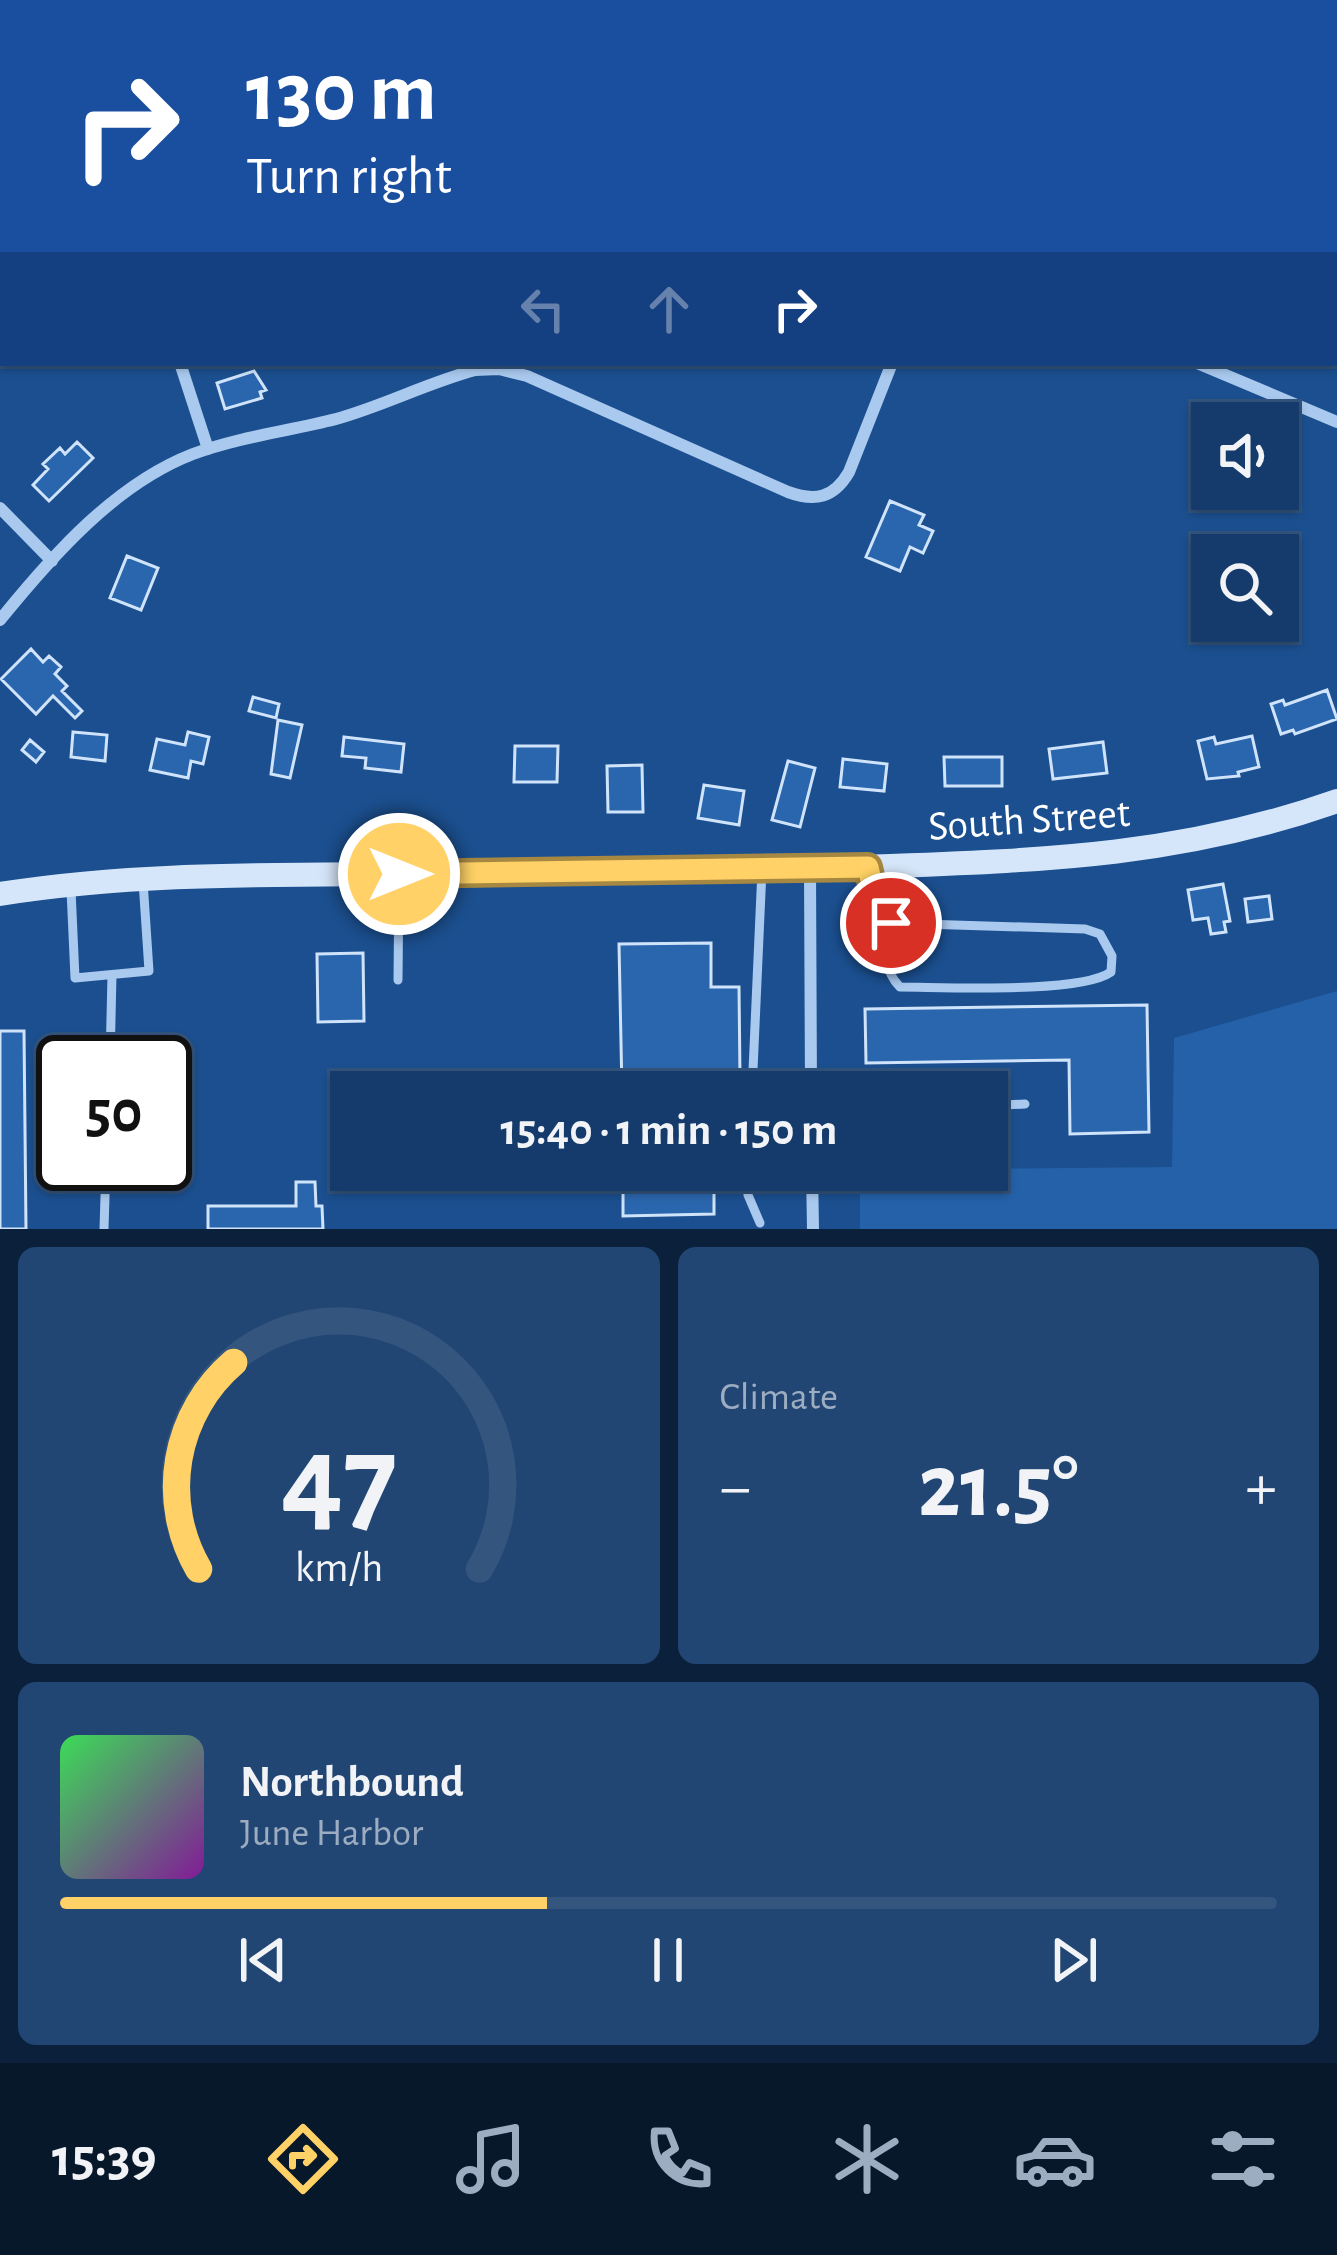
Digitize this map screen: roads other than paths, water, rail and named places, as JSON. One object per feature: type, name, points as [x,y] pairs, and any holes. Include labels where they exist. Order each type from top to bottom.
[{"type":"main road","name":"South Street","points":[[0,894],[143,879],[1040,861],[1130,853],[1249,829],[1337,800]]},
{"type":"street","points":[[181,366],[208,449]]},
{"type":"street","points":[[0,620],[52,560],[139,481],[208,449],[338,418],[462,368],[527,376],[788,492],[815,498],[832,493],[844,481],[891,366]]},
{"type":"street","points":[[1204,366],[1337,422]]},
{"type":"street","points":[[0,508],[52,560]]},
{"type":"street","points":[[810,869],[811,1071]]},
{"type":"street","points":[[812,1191],[813,1229]]},
{"type":"lane","points":[[868,867],[876,902],[891,923],[885,956],[892,980],[900,987],[1068,982],[1100,979],[1111,972],[1112,956],[1100,934],[1085,929],[891,923]]},
{"type":"lane","points":[[753,1071],[762,870]]},
{"type":"lane","points":[[398,980],[399,874]]},
{"type":"lane","points":[[71,884],[75,978],[149,971],[143,879]]},
{"type":"lane","points":[[111,1035],[112,975]]},
{"type":"lane","points":[[1008,1105],[1025,1104]]},
{"type":"lane","points":[[104,1229],[105,1191]]},
{"type":"lane","points":[[748,1191],[760,1223]]}]
